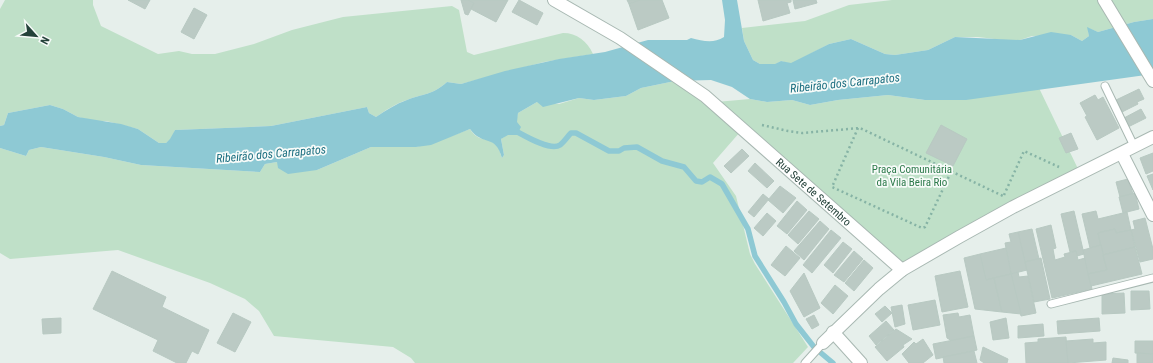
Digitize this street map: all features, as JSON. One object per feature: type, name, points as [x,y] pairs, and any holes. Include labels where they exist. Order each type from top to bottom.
[{"type":"street","name":"Rua Sete de Setembro","points":[[554,0],[620,38],[688,85],[725,114],[902,270]]},
{"type":"street","points":[[1104,0],[1153,81]]},
{"type":"street","points":[[823,343],[879,288],[902,270],[994,218],[1153,137]]},
{"type":"street","points":[[1122,154],[1153,215]]},
{"type":"street","points":[[833,332],[861,363]]},
{"type":"lane","points":[[1105,86],[1134,146]]},
{"type":"lane","points":[[1051,304],[1153,278]]},
{"type":"lane","points":[[804,363],[823,343]]},
{"type":"path","points":[[758,124],[802,133],[858,128],[1004,196]]},
{"type":"path","points":[[858,128],[832,187],[922,228],[925,228],[951,172]]},
{"type":"path","points":[[994,218],[1024,151],[1078,175]]},
{"type":"green space","points":[[5,0],[93,0],[93,5],[101,26],[158,54],[179,51],[192,54],[215,54],[254,44],[292,30],[343,17],[452,6],[459,10],[467,52],[474,55],[563,33],[577,36],[588,45],[593,54],[544,62],[461,84],[447,82],[432,92],[395,105],[376,117],[369,113],[367,107],[271,126],[175,130],[171,139],[166,143],[159,143],[138,129],[106,121],[94,121],[78,117],[63,109],[50,105],[8,113],[4,125],[0,126],[0,9]]},
{"type":"green space","points":[[892,0],[1153,0],[1153,19],[1134,22],[1098,32],[1088,28],[1089,36],[1082,41],[1071,35],[1032,36],[1020,40],[955,37],[928,50],[895,55],[885,54],[851,39],[829,44],[791,64],[781,61],[776,64],[760,64],[753,60],[744,41],[742,28],[805,21],[849,5]]},
{"type":"green space","points":[[675,81],[707,103],[740,132],[713,163],[736,196],[750,254],[755,264],[808,347],[793,363],[415,363],[411,358],[393,347],[274,336],[259,311],[245,299],[210,283],[118,250],[10,259],[0,253],[0,148],[26,156],[29,150],[41,147],[104,157],[141,165],[260,172],[265,164],[277,162],[317,170],[371,147],[416,147],[470,129],[479,138],[495,143],[502,158],[504,155],[501,139],[508,134],[512,128],[518,113],[537,102],[559,104],[579,98],[594,100],[626,96],[641,88]]},
{"type":"green space","name":"Praça Comunitária da Vila Beira Rio","points":[[1039,88],[1080,173],[902,268],[716,102],[750,99],[767,102],[792,100],[810,105],[838,100],[888,95],[925,100]]},
{"type":"water","name":"Ribeirão dos Carrapatos","points":[[722,0],[737,0],[744,41],[753,60],[760,64],[775,64],[781,61],[791,63],[829,44],[851,39],[885,54],[895,55],[928,50],[955,37],[1020,40],[1051,32],[1071,35],[1082,41],[1089,36],[1087,27],[1098,32],[1134,22],[1153,19],[1153,74],[966,100],[925,100],[888,95],[838,100],[810,105],[792,100],[767,102],[750,99],[732,87],[711,80],[675,81],[641,88],[626,96],[594,100],[579,98],[543,107],[537,102],[518,113],[517,122],[521,127],[517,135],[508,135],[501,139],[504,155],[502,158],[496,145],[480,138],[470,129],[431,145],[416,147],[371,147],[317,170],[288,174],[278,168],[277,162],[265,164],[260,172],[141,165],[104,157],[41,147],[29,150],[26,156],[0,148],[0,126],[4,125],[8,113],[50,105],[63,109],[78,117],[121,124],[138,129],[159,143],[166,143],[175,130],[271,126],[367,107],[369,113],[376,117],[399,103],[432,92],[447,82],[461,84],[505,71],[559,59],[605,52],[648,40],[687,40],[691,38],[716,41],[724,37],[725,20]]},
{"type":"building","points":[[128,0],[150,0],[145,9]]},
{"type":"building","points":[[461,0],[468,0],[474,3],[468,15],[465,14]]},
{"type":"building","points":[[468,0],[508,0],[496,22],[471,9],[474,3]]},
{"type":"building","points":[[519,0],[543,13],[537,25],[512,12]]},
{"type":"building","points":[[627,0],[640,0],[629,4]]},
{"type":"building","points":[[640,0],[662,0],[669,18],[638,30],[629,4]]},
{"type":"building","points":[[758,0],[791,0],[791,2],[787,3],[790,13],[763,21]]},
{"type":"building","points":[[793,0],[816,0],[817,3],[795,9]]},
{"type":"building","points":[[194,8],[207,15],[194,39],[181,32]]},
{"type":"building","points":[[1139,89],[1144,99],[1137,102],[1138,104],[1122,112],[1116,100]]},
{"type":"building","points":[[1095,95],[1098,100],[1103,97],[1119,128],[1097,140],[1085,117],[1087,116],[1080,103]]},
{"type":"building","points":[[1141,109],[1146,118],[1128,127],[1124,118]]},
{"type":"building","points":[[941,125],[967,139],[953,166],[926,153]]},
{"type":"building","points":[[1071,133],[1078,149],[1066,153],[1059,138]]},
{"type":"building","points":[[742,149],[749,156],[731,173],[724,166]]},
{"type":"building","points":[[1153,153],[1153,171],[1146,174],[1140,158]]},
{"type":"building","points":[[755,163],[774,181],[767,188],[748,171]]},
{"type":"building","points":[[1153,174],[1153,190],[1147,176]]},
{"type":"building","points":[[1128,179],[1133,194],[1120,197],[1116,182]]},
{"type":"building","points":[[780,186],[796,198],[783,213],[768,200]]},
{"type":"building","points":[[1135,193],[1139,209],[1123,213],[1119,197]]},
{"type":"building","points":[[763,194],[769,199],[754,217],[748,212]]},
{"type":"building","points":[[797,201],[807,210],[787,234],[777,226]]},
{"type":"building","points":[[809,211],[819,219],[798,244],[788,235]]},
{"type":"building","points":[[1074,211],[1084,254],[1077,256],[1076,251],[1070,252],[1061,214]]},
{"type":"building","points":[[1096,211],[1098,219],[1127,212],[1131,230],[1116,233],[1115,229],[1098,233],[1101,245],[1090,248],[1082,214]]},
{"type":"building","points":[[767,213],[776,221],[763,236],[754,228]]},
{"type":"building","points":[[1145,218],[1153,249],[1153,259],[1140,262],[1131,230],[1135,229],[1133,221]]},
{"type":"building","points":[[820,221],[829,229],[804,260],[794,251]]},
{"type":"building","points":[[1051,225],[1056,248],[1053,249],[1055,260],[1065,257],[1064,254],[1076,251],[1078,260],[1085,258],[1092,289],[1052,298],[1036,229]]},
{"type":"building","points":[[1032,229],[1039,259],[1025,262],[1018,232]]},
{"type":"building","points":[[1115,229],[1116,233],[1131,230],[1135,247],[1103,255],[1098,233]]},
{"type":"building","points":[[831,230],[841,238],[812,273],[803,265]]},
{"type":"building","points":[[1018,232],[1027,270],[1011,274],[1005,243],[1011,242],[1009,234]]},
{"type":"building","points":[[843,242],[852,249],[833,273],[824,265]]},
{"type":"building","points":[[1101,245],[1107,270],[1088,274],[1083,250]]},
{"type":"building","points":[[786,246],[800,258],[785,276],[771,265]]},
{"type":"building","points":[[1135,247],[1142,274],[1091,286],[1088,274],[1107,270],[1103,255]]},
{"type":"building","points":[[1006,248],[1011,274],[986,280],[980,254]]},
{"type":"building","points":[[854,251],[863,259],[844,282],[834,275]]},
{"type":"building","points":[[980,254],[986,280],[994,278],[1002,312],[975,309],[964,258]]},
{"type":"building","points":[[1041,258],[1050,299],[1034,302],[1025,262]]},
{"type":"building","points":[[864,260],[873,268],[854,291],[845,283]]},
{"type":"building","points":[[112,271],[166,297],[162,307],[209,330],[198,354],[192,351],[186,363],[177,363],[153,351],[158,340],[93,309]]},
{"type":"building","points":[[960,271],[968,307],[942,312],[935,276]]},
{"type":"building","points":[[1018,272],[1019,277],[1028,276],[1036,313],[1021,316],[1011,274]]},
{"type":"building","points":[[804,273],[820,308],[804,317],[790,291]]},
{"type":"building","points":[[1011,274],[1021,314],[1002,312],[994,278]]},
{"type":"building","points":[[835,285],[848,296],[833,314],[821,303]]},
{"type":"building","points":[[1131,291],[1149,291],[1150,309],[1131,310]]},
{"type":"building","points":[[1124,293],[1125,313],[1102,314],[1102,294]]},
{"type":"building","points":[[935,300],[940,325],[913,330],[908,305]]},
{"type":"building","points":[[902,305],[905,324],[895,327],[891,307]]},
{"type":"building","points":[[885,306],[892,313],[882,322],[875,314]]},
{"type":"building","points":[[233,313],[251,322],[235,352],[217,343]]},
{"type":"building","points":[[958,313],[959,317],[970,315],[974,336],[952,341],[947,338],[943,315]]},
{"type":"building","points":[[814,315],[819,325],[812,329],[806,319]]},
{"type":"building","points":[[61,318],[61,333],[43,334],[42,319]]},
{"type":"building","points":[[1006,318],[1009,338],[993,340],[990,322]]},
{"type":"building","points":[[1099,318],[1100,331],[1058,334],[1057,321]]},
{"type":"building","points":[[886,321],[894,330],[876,345],[869,336]]},
{"type":"building","points":[[1043,324],[1044,336],[1018,338],[1018,326]]},
{"type":"building","points":[[896,329],[912,339],[903,345],[904,347],[887,361],[875,347]]},
{"type":"building","points":[[974,336],[977,350],[936,359],[933,344]]},
{"type":"building","points":[[1066,337],[1068,363],[1026,363],[1025,343],[1038,342],[1038,339]]},
{"type":"building","points":[[923,339],[933,355],[923,363],[909,363],[902,354],[914,342],[916,344]]},
{"type":"building","points":[[1093,339],[1093,343],[1106,342],[1106,360],[1068,363],[1066,341]]},
{"type":"building","points":[[1135,341],[1153,341],[1153,354],[1135,353]]},
{"type":"building","points":[[983,347],[1008,359],[1007,363],[984,363],[980,360]]},
{"type":"building","points":[[974,351],[977,363],[944,363],[943,357]]},
{"type":"building","points":[[1137,353],[1153,354],[1153,363],[1137,363]]},
{"type":"building","points":[[1113,358],[1128,360],[1128,363],[1112,363]]},
{"type":"waterway","points":[[512,129],[536,142],[555,147],[560,145],[571,133],[576,133],[609,151],[619,151],[624,148],[637,147],[662,161],[684,167],[696,181],[702,182],[710,177],[722,184],[748,229],[755,256],[796,324],[814,347]]},
{"type":"waterway","points":[[821,353],[833,363]]}]
